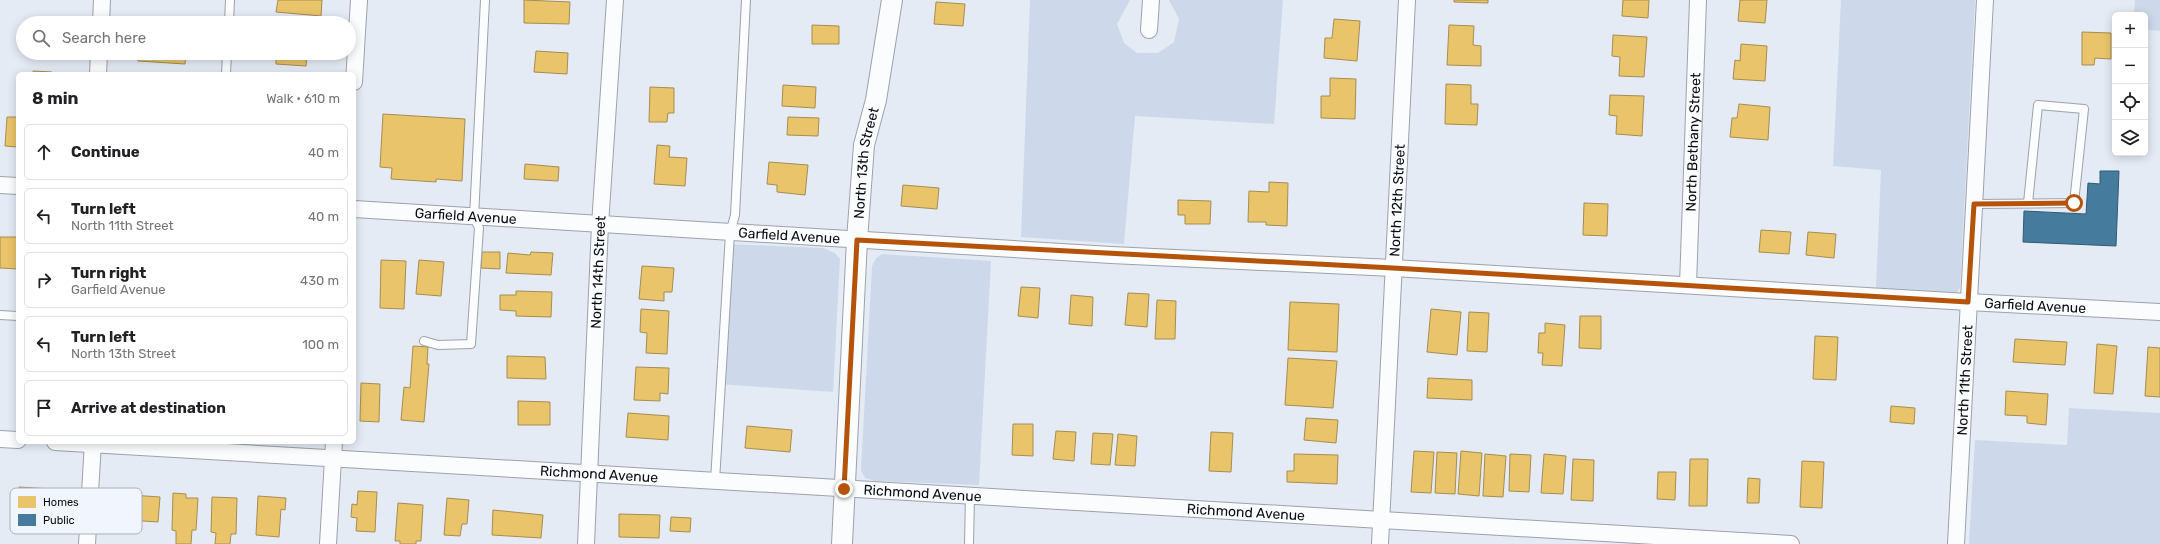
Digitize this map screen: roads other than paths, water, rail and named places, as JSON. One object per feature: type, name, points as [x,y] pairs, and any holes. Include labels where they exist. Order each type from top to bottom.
[{"type":"street","points":[[101,16],[102,0]]},
{"type":"street","points":[[356,49],[359,0]]},
{"type":"street","name":"North 14th Street","points":[[586,544],[600,225],[616,0]]},
{"type":"street","name":"North 13th Street","points":[[842,544],[857,240],[864,145],[876,100],[892,0]]},
{"type":"street","points":[[1150,30],[1151,0]]},
{"type":"street","name":"North 12th Street","points":[[1380,544],[1407,0]]},
{"type":"street","name":"North Bethany Street","points":[[1688,285],[1698,0]]},
{"type":"street","name":"North 11th Street","points":[[1956,544],[1985,0]]},
{"type":"street","points":[[98,72],[99,60]]},
{"type":"street","points":[[355,60],[355,72]]},
{"type":"street","points":[[0,186],[16,186]]},
{"type":"street","name":"Garfield Avenue","points":[[356,210],[730,233],[1393,268],[2160,312]]},
{"type":"street","points":[[0,439],[16,440]]},
{"type":"street","points":[[90,488],[93,444]]},
{"type":"street","name":"Richmond Avenue","points":[[108,444],[333,459],[1791,544]]},
{"type":"street","points":[[328,544],[334,444]]},
{"type":"street","points":[[87,544],[88,534]]},
{"type":"lane","points":[[229,16],[230,0]]},
{"type":"lane","points":[[424,342],[438,345],[471,344],[479,228],[474,217],[485,0]]},
{"type":"lane","points":[[715,481],[730,233],[735,215],[746,0]]},
{"type":"lane","points":[[226,72],[227,60]]},
{"type":"lane","points":[[1974,204],[2074,203],[2084,109],[2038,105],[2028,203]]},
{"type":"lane","points":[[0,315],[16,316]]},
{"type":"lane","points":[[969,544],[970,496]]}]
